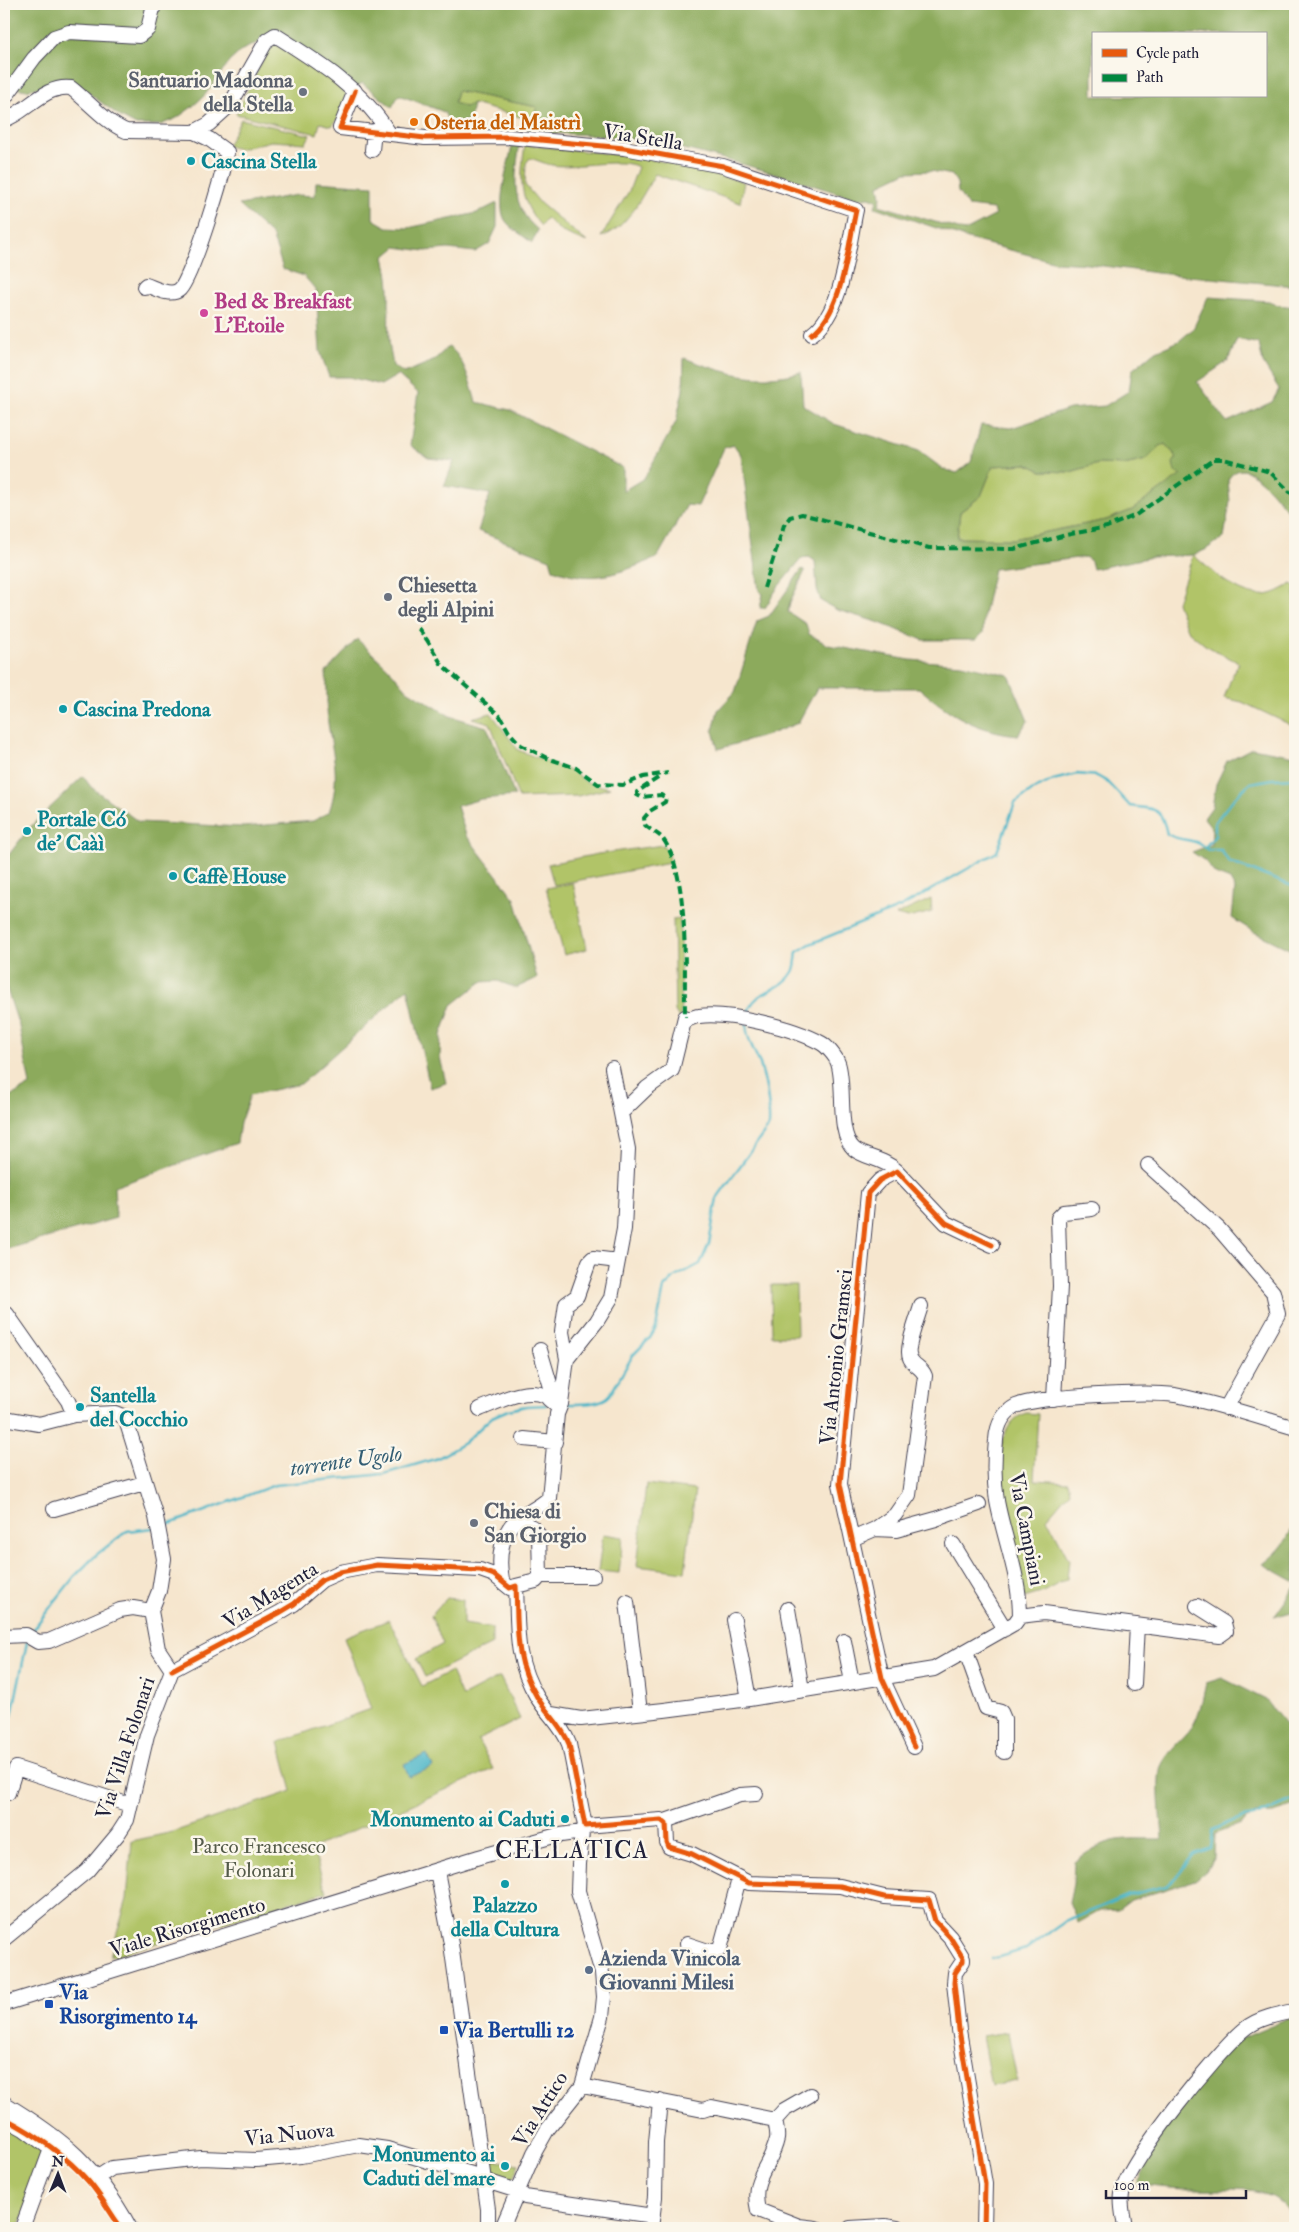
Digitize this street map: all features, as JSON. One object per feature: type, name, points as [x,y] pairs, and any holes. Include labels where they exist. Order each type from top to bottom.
[{"type":"street","points":[[4,99],[34,58],[54,38],[69,32],[139,36],[148,29],[154,4]]},
{"type":"street","points":[[194,132],[222,114],[240,89],[267,40],[275,35],[328,70],[355,91],[378,114],[389,132]]},
{"type":"street","points":[[4,120],[46,95],[66,87],[71,88],[98,112],[126,131],[194,132],[225,150],[227,153],[216,196],[190,271],[182,288],[177,292],[171,293],[146,285],[144,287]]},
{"type":"street","name":"Via Stella","points":[[355,91],[340,128],[443,138],[509,137],[624,148],[723,166],[856,210],[843,270],[832,309],[824,322],[812,334]]},
{"type":"street","points":[[372,150],[374,131]]},
{"type":"street","points":[[621,1113],[647,1088],[672,1070],[685,1019],[698,1016],[745,1018],[803,1035],[824,1044],[838,1062],[842,1087],[845,1135],[854,1149],[891,1165],[946,1223],[992,1245]]},
{"type":"street","points":[[568,1359],[597,1321],[611,1298],[624,1229],[628,1149],[612,1068]]},
{"type":"street","points":[[1148,1165],[1174,1190],[1205,1215],[1273,1292],[1278,1314],[1226,1408]]},
{"type":"street","name":"Via Antonio Gramsci","points":[[897,1172],[880,1180],[868,1193],[840,1484],[882,1678],[914,1747]]},
{"type":"street","points":[[1054,1399],[1060,1286],[1058,1218],[1064,1212],[1092,1209]]},
{"type":"street","points":[[558,1407],[561,1404],[568,1359],[562,1332],[566,1304],[577,1296],[592,1258],[618,1261]]},
{"type":"street","points":[[852,1539],[875,1529],[895,1514],[909,1495],[925,1376],[923,1370],[910,1360],[908,1353],[921,1306]]},
{"type":"street","points":[[7,1314],[68,1400],[74,1415]]},
{"type":"street","points":[[540,1350],[558,1407],[549,1498],[540,1506],[516,1520],[499,1554],[509,1585],[519,1653],[525,1676],[538,1699],[565,1732],[581,1719]]},
{"type":"street","points":[[480,1409],[514,1395],[544,1394],[550,1403],[558,1407]]},
{"type":"street","name":"Via Campiani","points":[[1020,1616],[1020,1595],[997,1500],[994,1462],[996,1438],[1002,1418],[1015,1407],[1034,1401],[1054,1399],[1138,1394],[1173,1395],[1295,1428]]},
{"type":"street","points":[[4,1418],[39,1424],[74,1415],[115,1413],[125,1417],[156,1517],[164,1559],[159,1592],[151,1610],[158,1649],[172,1670]]},
{"type":"street","points":[[524,1439],[555,1442]]},
{"type":"street","points":[[54,1509],[144,1483]]},
{"type":"street","points":[[875,1529],[896,1530],[979,1504]]},
{"type":"street","points":[[516,1520],[532,1527],[539,1535],[538,1578]]},
{"type":"street","points":[[953,1544],[1005,1628]]},
{"type":"street","name":"Via Magenta","points":[[172,1670],[279,1613],[294,1604],[322,1580],[340,1572],[377,1565],[480,1570],[494,1575],[509,1585]]},
{"type":"street","points":[[405,1578],[417,1567]]},
{"type":"street","points":[[509,1585],[538,1578],[593,1576]]},
{"type":"street","points":[[627,1602],[640,1712]]},
{"type":"street","points":[[551,1714],[581,1719],[749,1699],[934,1669],[1015,1623],[1020,1616],[1044,1612],[1219,1636],[1226,1631],[1224,1623],[1197,1606]]},
{"type":"street","points":[[4,1636],[26,1635],[38,1642],[49,1641],[120,1610],[132,1608],[151,1610]]},
{"type":"street","points":[[788,1609],[802,1690]]},
{"type":"street","points":[[734,1620],[749,1699]]},
{"type":"street","points":[[1134,1684],[1137,1625]]},
{"type":"street","points":[[844,1641],[852,1682]]},
{"type":"street","points":[[966,1652],[986,1708],[1001,1712],[1004,1719],[1004,1752]]},
{"type":"street","name":"Via Villa Folonari","points":[[4,1939],[87,1872],[116,1838],[127,1820],[147,1735],[172,1670]]},
{"type":"street","name":"Via Attico","points":[[503,2225],[534,2154],[547,2130],[582,2086],[602,2017],[604,1997],[602,1973],[578,1891],[578,1864],[587,1828],[565,1732]]},
{"type":"street","points":[[8,1793],[16,1768],[130,1805]]},
{"type":"street","name":"Viale Risorgimento","points":[[4,2004],[554,1836],[587,1828],[658,1820],[665,1821],[757,1791]]},
{"type":"street","points":[[665,1821],[669,1847],[702,1858],[739,1879],[760,1885],[840,1886],[884,1898],[927,1898],[935,1921],[950,1937],[964,1958],[955,1973],[954,1983],[959,2030],[985,2184],[984,2228]]},
{"type":"street","points":[[437,1871],[451,1944],[488,2222],[497,2222],[503,2225]]},
{"type":"street","points":[[687,1944],[711,1952],[720,1949],[739,1879]]},
{"type":"street","points":[[1126,2228],[1122,2195],[1133,2167],[1196,2082],[1246,2028],[1275,2015],[1295,2011]]},
{"type":"street","points":[[582,2086],[703,2110],[712,2107],[775,2120]]},
{"type":"street","points":[[810,2095],[784,2110],[775,2120],[777,2139],[756,2187],[755,2198],[758,2210],[798,2227],[816,2228]]},
{"type":"street","points":[[652,2222],[660,2101]]},
{"type":"street","points":[[4,2103],[65,2144],[98,2177],[130,2228]]},
{"type":"street","points":[[4,2118],[24,2128],[51,2149],[22,2228]]},
{"type":"street","name":"Via Nuova","points":[[98,2177],[112,2168],[201,2158],[256,2160],[359,2145],[387,2149],[482,2178],[518,2192],[525,2197],[652,2222]]},
{"type":"street","points":[[850,2228],[885,2226],[897,2228]]},
{"type":"green space","points":[[4,4],[1295,4],[1295,286],[1056,262],[968,239],[875,207],[877,200],[869,197],[857,199],[693,151],[623,138],[527,132],[537,107],[457,91],[454,103],[465,107],[473,104],[470,120],[450,125],[444,112],[399,95],[392,107],[362,83],[355,89],[273,31],[259,42],[242,50],[229,62],[205,95],[192,107],[177,118],[160,125],[136,125],[121,117],[75,83],[66,81],[27,90],[4,86]],"holes":[[[931,171],[952,175],[957,183],[958,192],[968,206],[993,209],[996,215],[965,231],[879,205],[881,197],[879,185],[906,172]]]},
{"type":"green space","points":[[273,39],[351,91],[340,116],[332,126],[320,123],[317,134],[236,114]]},
{"type":"green space","points":[[457,91],[537,107],[531,120],[473,104],[465,107],[454,103]]},
{"type":"green space","points":[[241,119],[310,135],[306,143],[271,141],[240,149],[227,146]]},
{"type":"green space","points":[[513,141],[520,142],[516,178],[518,201],[522,211],[538,230],[532,243],[505,220],[502,213],[502,193]]},
{"type":"green space","points":[[525,145],[622,155],[672,163],[744,182],[740,203],[655,174],[633,211],[619,227],[601,237],[629,191],[638,167],[621,163],[561,166],[530,158],[526,163],[525,185],[541,204],[587,242],[562,232],[546,218],[541,226],[528,207],[522,188]]},
{"type":"green space","points":[[316,182],[373,186],[373,219],[387,227],[408,228],[477,213],[497,203],[497,227],[489,244],[475,252],[448,249],[425,251],[396,247],[384,257],[389,289],[389,342],[393,366],[404,373],[433,361],[448,347],[458,356],[462,363],[476,402],[510,410],[623,468],[623,491],[644,478],[676,422],[683,390],[684,358],[727,372],[755,377],[770,377],[801,372],[803,405],[834,424],[919,451],[943,469],[957,473],[971,462],[981,425],[1011,428],[1070,409],[1105,406],[1129,391],[1132,370],[1154,352],[1179,341],[1193,329],[1208,297],[1269,301],[1278,305],[1295,307],[1295,522],[1280,501],[1260,480],[1247,471],[1238,471],[1233,473],[1228,480],[1230,502],[1224,537],[1205,550],[1193,555],[1152,557],[1093,569],[1091,561],[1085,557],[994,569],[984,615],[983,633],[976,640],[923,640],[877,622],[837,610],[821,601],[817,589],[815,561],[809,557],[802,558],[778,587],[765,608],[760,608],[763,594],[759,591],[741,455],[734,445],[724,448],[698,506],[687,505],[657,558],[606,575],[594,577],[568,574],[553,569],[550,559],[478,531],[490,494],[444,486],[454,461],[428,458],[410,445],[418,393],[398,375],[381,385],[349,377],[329,377],[320,351],[316,290],[304,276],[283,269],[272,235],[239,205],[297,195],[315,196]],"holes":[[[1237,339],[1259,344],[1263,363],[1279,389],[1272,402],[1227,422],[1197,382],[1228,361]],[[1165,444],[1177,457],[1173,463],[1175,472],[1181,475],[1132,510],[1106,520],[1012,539],[957,538],[960,512],[981,496],[993,466],[1027,464],[1042,471],[1070,472],[1098,464],[1124,465],[1146,460],[1160,446]]]},
{"type":"green space","points":[[1165,444],[1177,457],[1182,475],[1132,510],[1106,520],[1012,539],[957,538],[960,512],[981,496],[993,466],[1027,464],[1042,471],[1070,472],[1098,464],[1124,465],[1146,460],[1160,446]]},
{"type":"green space","points":[[1193,555],[1230,584],[1252,594],[1274,593],[1292,584],[1295,587],[1295,656],[1292,660],[1295,663],[1295,727],[1242,702],[1224,698],[1239,663],[1205,645],[1187,630],[1177,602]]},
{"type":"green space","points":[[802,569],[805,571],[790,602],[788,612],[806,624],[809,634],[828,645],[910,660],[962,664],[1009,675],[1028,721],[1018,735],[990,730],[965,720],[953,714],[919,688],[817,688],[798,723],[768,735],[718,749],[713,731],[718,710],[735,692],[757,621],[769,616]]},
{"type":"green space","points":[[357,639],[390,670],[407,690],[450,716],[487,727],[515,796],[481,799],[457,806],[466,835],[515,899],[537,978],[516,988],[498,981],[481,982],[452,1005],[441,1035],[440,1057],[446,1083],[430,1088],[408,988],[301,1084],[250,1095],[240,1123],[237,1143],[114,1187],[116,1218],[4,1250],[4,1096],[11,1096],[30,1085],[19,1026],[4,981],[4,861],[30,827],[83,776],[91,787],[139,822],[243,827],[313,821],[329,812],[335,788],[335,768],[327,717],[326,672]]},
{"type":"green space","points":[[491,713],[518,750],[575,773],[586,782],[610,788],[578,796],[519,798],[490,723],[472,718]]},
{"type":"green space","points":[[1252,748],[1295,756],[1295,952],[1254,932],[1232,918],[1235,889],[1230,880],[1215,874],[1205,861],[1192,852],[1211,845],[1212,828],[1204,818],[1212,807],[1216,784],[1227,761]]},
{"type":"green space","points":[[663,845],[668,852],[670,863],[554,885],[548,864],[598,854]]},
{"type":"green space","points":[[573,883],[587,949],[564,955],[546,888]]},
{"type":"green space","points":[[931,899],[932,912],[908,918],[896,915]]},
{"type":"green space","points":[[680,918],[681,1022],[675,1011],[673,919]]},
{"type":"green space","points":[[771,1285],[796,1285],[797,1336],[772,1336]]},
{"type":"green space","points":[[1026,1413],[1038,1414],[1034,1480],[1068,1482],[1070,1491],[1047,1518],[1069,1560],[1067,1579],[1041,1593],[1024,1598],[1007,1528],[1000,1469],[1002,1444],[1010,1424]]},
{"type":"green space","points":[[646,1484],[695,1490],[685,1572],[637,1566]]},
{"type":"green space","points":[[1295,1519],[1295,1582],[1263,1564],[1283,1544],[1290,1533]]},
{"type":"green space","points":[[603,1534],[623,1537],[619,1573],[598,1571]]},
{"type":"green space","points":[[1295,1587],[1295,1611],[1274,1617]]},
{"type":"green space","points":[[447,1598],[463,1600],[463,1624],[492,1628],[492,1644],[425,1677],[416,1659],[443,1644],[431,1616]]},
{"type":"green space","name":"Parco Francesco Folonari","points":[[389,1620],[422,1686],[451,1671],[462,1697],[500,1677],[520,1719],[478,1740],[493,1769],[313,1848],[326,1892],[110,1957],[127,1899],[132,1841],[173,1832],[292,1791],[279,1742],[371,1709],[344,1637]]},
{"type":"green space","points":[[1222,1678],[1266,1700],[1295,1736],[1295,1806],[1274,1813],[1255,1814],[1241,1824],[1215,1834],[1214,1857],[1206,1871],[1195,1880],[1131,1900],[1118,1910],[1100,1911],[1078,1923],[1069,1902],[1073,1884],[1074,1862],[1097,1847],[1116,1840],[1162,1839],[1159,1791],[1161,1766],[1167,1755],[1195,1722],[1206,1683]]},
{"type":"green space","points":[[1295,2016],[1295,2218],[1277,2199],[1252,2190],[1187,2189],[1136,2184],[1162,2134],[1231,2043]]},
{"type":"green space","points":[[1008,2032],[1017,2081],[991,2086],[982,2036]]},
{"type":"green space","points":[[4,2125],[26,2135],[46,2150],[19,2228],[4,2228]]},
{"type":"green space","points":[[485,2159],[519,2164],[510,2185],[487,2174]]},
{"type":"water","points":[[427,1754],[433,1767],[409,1777],[404,1764]]},
{"type":"waterway","points":[[748,1012],[752,1004],[763,994],[788,979],[794,970],[797,952],[810,944],[901,907],[997,852],[1015,803],[1033,790],[1053,780],[1077,774],[1097,776],[1106,781],[1130,806],[1156,811],[1162,818],[1167,834],[1172,837],[1193,841],[1208,850],[1221,850],[1229,862],[1295,887]]},
{"type":"waterway","points":[[1205,847],[1215,836],[1215,822],[1235,797],[1250,783],[1295,778]]},
{"type":"waterway","name":"torrente Ugolo","points":[[565,1404],[596,1402],[610,1395],[633,1355],[650,1338],[656,1328],[664,1288],[675,1277],[700,1264],[709,1244],[717,1198],[769,1126],[764,1079],[760,1064],[749,1040],[746,1024]]},
{"type":"waterway","name":"torrente Ugolo","points":[[167,1525],[275,1485],[384,1474],[438,1458],[464,1443],[492,1417],[508,1410],[526,1406],[546,1405]]},
{"type":"waterway","points":[[34,1628],[74,1577],[96,1555],[127,1531],[153,1528]]},
{"type":"waterway","name":"torrente Ugolo","points":[[4,1727],[12,1715],[27,1642]]},
{"type":"waterway","points":[[992,1959],[1026,1949],[1063,1923],[1129,1895],[1166,1886],[1175,1878],[1194,1854],[1211,1848],[1213,1830],[1235,1820],[1258,1815],[1295,1799]]},
{"type":"marked path","points":[[764,588],[784,525],[790,517],[802,514],[929,548],[1014,549],[1066,535],[1107,527],[1136,515],[1214,459],[1224,459],[1270,472],[1295,497]]},
{"type":"marked path","points":[[418,628],[442,665],[500,716],[509,732],[521,745],[547,758],[576,768],[598,784],[623,785],[643,777],[668,773]]},
{"type":"marked path","points":[[658,778],[637,792],[637,795],[641,797],[661,795],[666,798],[665,802],[650,811],[644,818],[645,825],[663,839],[672,855],[678,876],[684,925],[685,1017]]},
{"type":"cycle path","points":[[355,91],[340,128],[425,138],[509,137],[624,148],[723,166],[856,210],[843,277],[837,295],[831,310],[822,324],[812,334]]},
{"type":"cycle path","points":[[914,1747],[882,1678],[840,1484],[868,1193],[880,1180],[897,1171],[946,1223],[992,1245]]},
{"type":"cycle path","points":[[172,1670],[279,1613],[294,1604],[322,1580],[340,1572],[377,1565],[480,1570],[494,1575],[510,1588],[516,1586],[517,1630],[524,1670],[537,1697],[562,1731],[569,1744],[585,1826],[661,1820],[666,1824],[669,1847],[692,1854],[749,1883],[840,1886],[884,1897],[929,1900],[935,1921],[950,1937],[963,1958],[955,1973],[954,1983],[959,2030],[985,2184],[984,2228]]},
{"type":"cycle path","points":[[4,2118],[27,2131],[70,2162],[100,2196],[119,2228]]},
{"type":"place","name":"Santuario Madonna della Stella","points":[[303,92]]},
{"type":"place","name":"Osteria del Maistrì","points":[[414,122]]},
{"type":"place","name":"Cascina Stella","points":[[191,161]]},
{"type":"place","name":"Bed & Breakfast L'Etoile","points":[[204,313]]},
{"type":"place","name":"Chiesetta degli Alpini","points":[[388,597]]},
{"type":"place","name":"Cascina Predona","points":[[63,709]]},
{"type":"place","name":"Portale Có de' Caàì","points":[[27,831]]},
{"type":"place","name":"Caffè House","points":[[173,876]]},
{"type":"place","name":"Santella del Cocchio","points":[[80,1407]]},
{"type":"place","name":"Chiesa di San Giorgio","points":[[474,1523]]},
{"type":"place","name":"Monumento ai Caduti","points":[[565,1819]]},
{"type":"place","name":"Palazzo della Cultura","points":[[505,1884]]},
{"type":"place","name":"Azienda Vinicola Giovanni Milesi","points":[[589,1970]]},
{"type":"place","name":"Via Risorgimento 14","points":[[49,2004]]},
{"type":"place","name":"Via Bertulli 12","points":[[444,2030]]},
{"type":"place","name":"Monumento ai Caduti del mare","points":[[505,2166]]},
{"type":"district","name":"CELLATICA","points":[[572,1850]]}]
